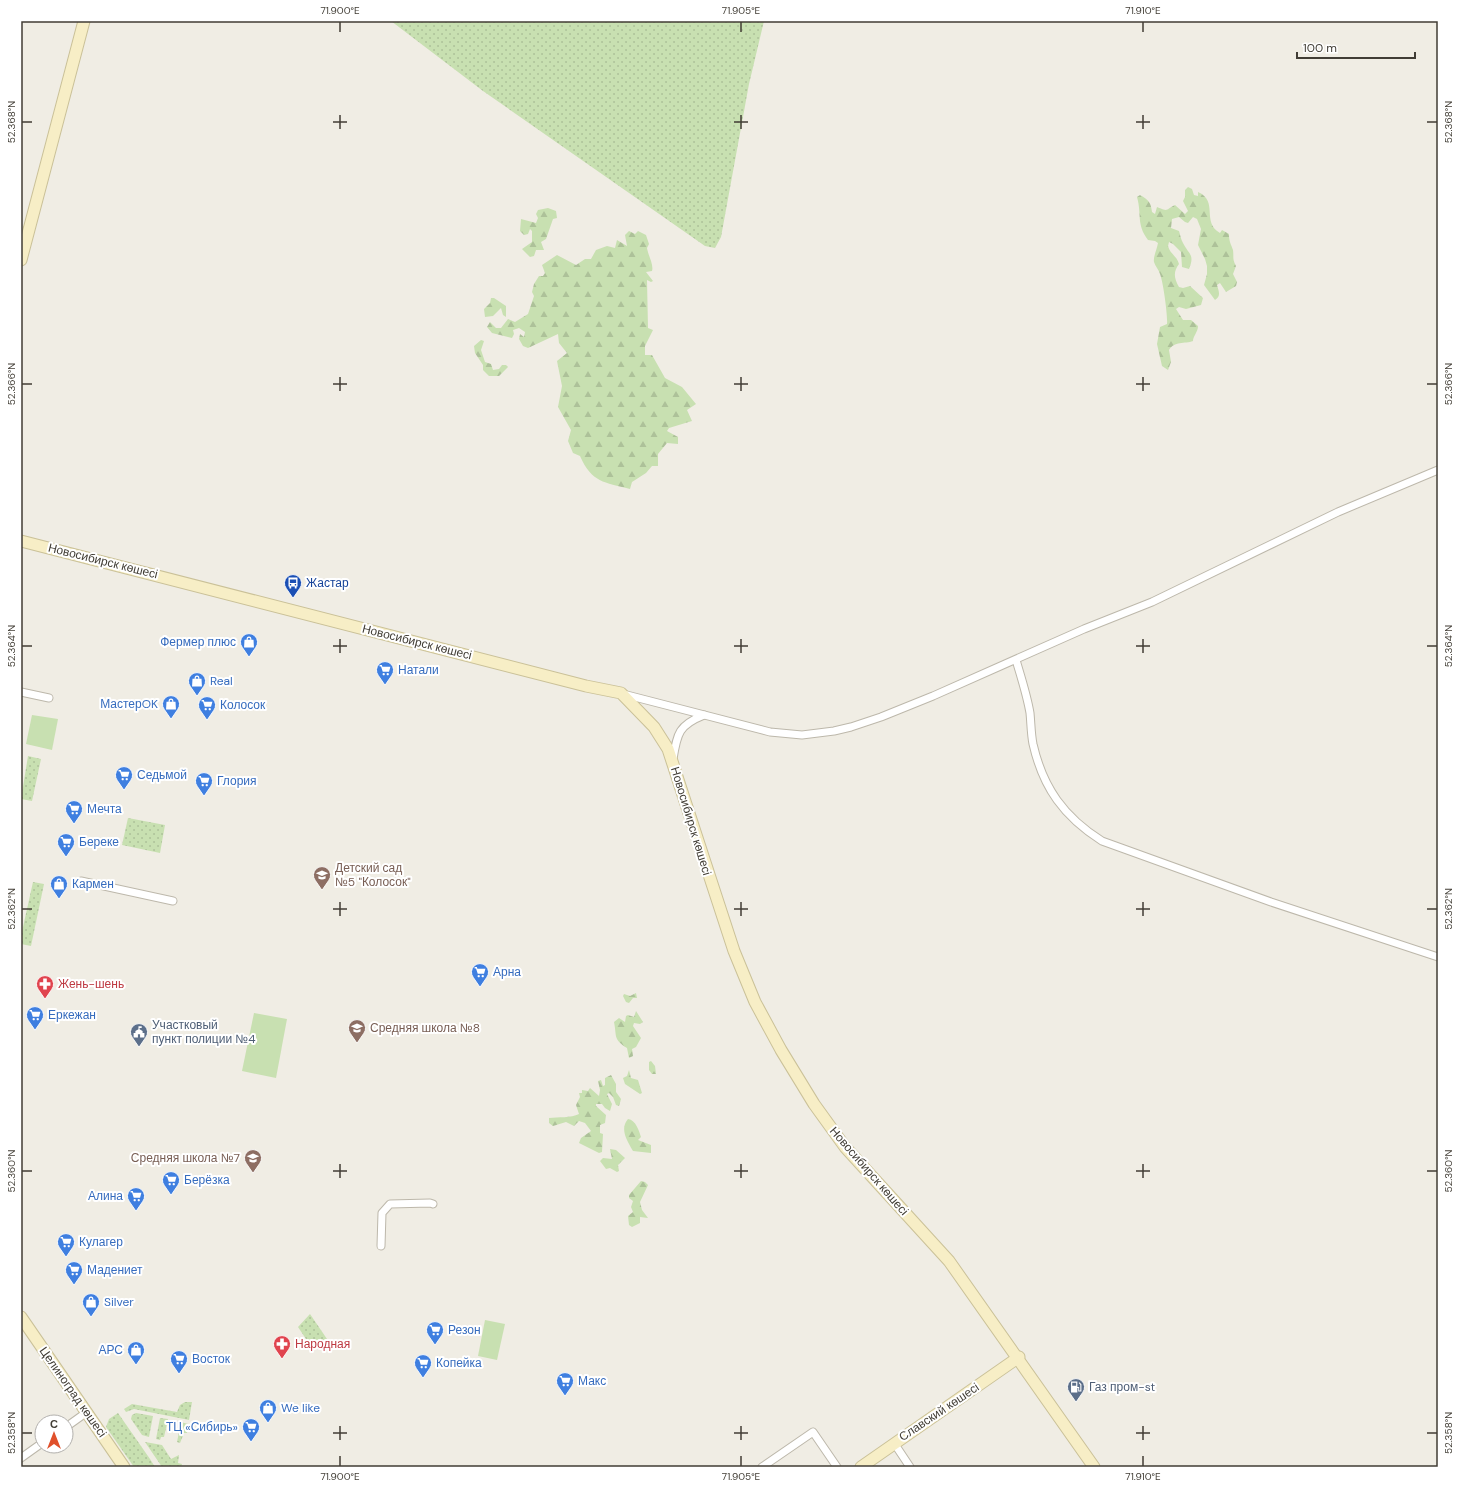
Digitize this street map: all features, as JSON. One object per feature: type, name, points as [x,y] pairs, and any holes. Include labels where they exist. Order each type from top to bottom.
[{"type":"main road","points":[[21,260],[84,21]]},
{"type":"main road","name":"Новосибирск көшесі","points":[[21,541],[586,686],[621,693],[662,737],[673,761],[693,829],[734,951],[763,1019],[781,1050],[814,1104],[836,1134],[949,1261],[1019,1357],[1094,1467]]},
{"type":"main road","name":"Целиноград көшесі","points":[[21,1317],[124,1467]]},
{"type":"main road","name":"Славский көшесі","points":[[860,1467],[1019,1357]]},
{"type":"street","points":[[621,693],[770,732],[802,735],[834,731],[881,717],[1016,660],[1104,620],[1167,595],[1338,512],[1438,470]]},
{"type":"street","points":[[1016,660],[1025,687],[1030,712],[1032,742],[1038,764],[1050,791],[1065,811],[1082,828],[1102,841],[1123,849],[1271,902],[1438,957]]},
{"type":"street","points":[[21,692],[49,698]]},
{"type":"street","points":[[673,761],[680,729],[688,722],[704,715]]},
{"type":"street","points":[[81,881],[173,901]]},
{"type":"street","points":[[381,1246],[382,1213],[390,1204],[430,1202],[433,1204]]},
{"type":"street","points":[[74,1421],[87,1412]]},
{"type":"street","points":[[762,1467],[813,1432],[838,1467]]},
{"type":"street","points":[[894,1443],[910,1467]]},
{"type":"street","points":[[21,1458],[34,1449]]},
{"type":"green space","points":[[391,21],[764,21],[749,84],[721,237],[715,248],[705,246],[483,91]]},
{"type":"green space","points":[[1188,187],[1192,189],[1194,195],[1198,196],[1198,192],[1208,201],[1210,218],[1214,228],[1220,233],[1222,230],[1229,234],[1236,266],[1233,274],[1237,282],[1236,286],[1226,292],[1220,283],[1217,285],[1219,295],[1215,300],[1204,285],[1207,274],[1207,266],[1198,245],[1201,229],[1197,219],[1193,217],[1188,223],[1179,217],[1172,219],[1171,228],[1179,231],[1182,242],[1191,257],[1189,269],[1182,267],[1181,252],[1169,242],[1169,249],[1179,264],[1175,272],[1176,281],[1179,287],[1183,288],[1190,286],[1203,298],[1201,305],[1186,309],[1179,307],[1176,309],[1183,320],[1191,320],[1198,326],[1198,328],[1193,341],[1177,344],[1171,347],[1169,350],[1171,362],[1168,370],[1162,366],[1157,344],[1160,327],[1167,324],[1165,299],[1161,278],[1154,262],[1158,243],[1148,240],[1144,234],[1137,197],[1140,195],[1147,200],[1150,204],[1152,212],[1155,214],[1157,207],[1167,210],[1175,205],[1185,214],[1188,211],[1183,201],[1185,197],[1185,190]]},
{"type":"green space","points":[[548,208],[556,211],[557,218],[553,219],[546,239],[541,242],[544,250],[536,250],[534,256],[530,257],[522,249],[532,242],[532,231],[530,229],[528,234],[524,235],[520,231],[521,219],[536,223],[538,218],[536,214],[538,210]]},
{"type":"green space","points":[[629,231],[635,234],[638,231],[646,235],[649,244],[647,248],[652,266],[652,271],[646,272],[653,281],[651,282],[647,280],[648,328],[653,330],[645,346],[645,355],[652,355],[665,378],[682,387],[696,404],[687,410],[692,421],[669,428],[667,431],[678,437],[678,444],[667,443],[658,454],[658,466],[652,466],[646,473],[632,482],[630,489],[600,480],[589,472],[580,456],[573,453],[568,441],[571,430],[558,407],[562,386],[557,361],[567,353],[559,343],[558,334],[528,348],[523,346],[519,339],[520,334],[524,337],[525,332],[519,328],[513,330],[514,334],[512,338],[492,333],[487,327],[490,322],[496,328],[501,328],[508,319],[515,322],[528,314],[534,296],[532,292],[534,284],[539,276],[543,276],[545,273],[542,265],[557,255],[576,265],[585,259],[591,259],[596,250],[607,246],[615,248],[617,240],[627,246],[625,235]]},
{"type":"green space","points":[[491,298],[494,298],[506,306],[506,317],[503,315],[501,308],[493,316],[485,317],[484,309],[490,303]]},
{"type":"green space","points":[[481,340],[484,341],[481,350],[485,362],[491,364],[493,370],[499,369],[502,365],[506,365],[508,367],[499,376],[489,376],[483,370],[483,365],[475,353],[474,346]]},
{"type":"green space","points":[[32,715],[58,719],[52,750],[26,744]]},
{"type":"green space","points":[[28,756],[41,759],[32,801],[21,799]]},
{"type":"green space","points":[[128,818],[165,825],[160,853],[122,845]]},
{"type":"green space","points":[[33,882],[44,884],[31,946],[21,944],[21,936]]},
{"type":"green space","points":[[636,993],[637,998],[633,998],[629,1003],[626,1002],[623,996],[624,994],[630,996]]},
{"type":"green space","points":[[636,1011],[643,1022],[640,1024],[634,1023],[633,1026],[641,1038],[636,1047],[632,1049],[633,1056],[629,1058],[627,1048],[619,1042],[616,1037],[614,1022],[619,1018],[625,1022],[626,1016],[628,1015],[634,1017]]},
{"type":"green space","points":[[254,1013],[287,1019],[276,1078],[242,1071]]},
{"type":"green space","points":[[651,1061],[655,1066],[656,1074],[652,1074],[649,1070],[649,1062]]},
{"type":"green space","points":[[629,1070],[631,1078],[638,1080],[642,1093],[640,1094],[625,1084],[623,1078],[627,1076]]},
{"type":"green space","points":[[611,1075],[616,1084],[616,1092],[621,1099],[619,1106],[616,1105],[613,1097],[609,1093],[607,1094],[612,1104],[610,1111],[602,1104],[596,1104],[596,1106],[606,1115],[605,1123],[600,1125],[600,1133],[603,1134],[602,1152],[599,1153],[579,1143],[581,1138],[591,1131],[585,1123],[579,1121],[574,1126],[566,1122],[553,1126],[549,1123],[549,1118],[568,1117],[579,1114],[576,1105],[580,1097],[579,1093],[582,1093],[582,1090],[588,1091],[590,1088],[599,1096],[600,1090],[598,1081],[601,1080],[603,1086],[605,1085],[605,1078]]},
{"type":"green space","points":[[628,1119],[633,1121],[638,1129],[641,1137],[638,1140],[651,1145],[651,1153],[633,1151],[624,1131],[625,1123]]},
{"type":"green space","points":[[610,1149],[616,1150],[625,1158],[618,1165],[619,1171],[617,1172],[610,1168],[606,1169],[600,1161],[603,1158],[612,1159]]},
{"type":"green space","points":[[641,1181],[648,1185],[640,1202],[642,1210],[648,1218],[640,1217],[640,1223],[632,1227],[629,1225],[628,1216],[633,1212],[631,1207],[633,1201],[629,1198],[629,1195]]},
{"type":"green space","points":[[310,1314],[327,1339],[325,1346],[320,1349],[312,1348],[298,1327]]},
{"type":"green space","points":[[485,1320],[505,1324],[497,1360],[478,1356]]},
{"type":"green space","points":[[185,1402],[192,1402],[189,1420],[134,1409],[126,1412],[124,1409],[132,1404],[177,1412],[180,1405]]},
{"type":"green space","points":[[118,1413],[155,1467],[134,1467],[106,1427],[109,1419]]},
{"type":"green space","points":[[136,1413],[153,1416],[149,1437],[142,1435],[131,1419],[132,1415]]},
{"type":"green space","points":[[160,1418],[168,1419],[164,1437],[161,1437],[160,1440],[156,1439]]},
{"type":"green space","points":[[181,1422],[188,1424],[187,1433],[184,1433],[180,1443],[177,1442]]},
{"type":"green space","points":[[145,1442],[162,1445],[171,1459],[179,1455],[178,1463],[182,1464],[181,1467],[162,1467]]},
{"type":"place","name":"Жастар","points":[[293,598]]},
{"type":"place","name":"Фермер плюс","points":[[249,657]]},
{"type":"place","name":"Натали","points":[[385,685]]},
{"type":"place","name":"Real","points":[[197,696]]},
{"type":"place","name":"МастерOK","points":[[171,719]]},
{"type":"place","name":"Колосок","points":[[207,720]]},
{"type":"place","name":"Седьмой","points":[[124,790]]},
{"type":"place","name":"Глория","points":[[204,796]]},
{"type":"place","name":"Мечта","points":[[74,824]]},
{"type":"place","name":"Береке","points":[[66,857]]},
{"type":"place","name":"Детский сад №5 \"Колосок\"","points":[[322,890]]},
{"type":"place","name":"Кармен","points":[[59,899]]},
{"type":"place","name":"Арна","points":[[480,987]]},
{"type":"place","name":"Жень-шень","points":[[45,999]]},
{"type":"place","name":"Еркежан","points":[[35,1030]]},
{"type":"place","name":"Средняя школа №8","points":[[357,1043]]},
{"type":"place","name":"Участковый пункт полиции №4","points":[[139,1047]]},
{"type":"place","name":"Средняя школа №7","points":[[253,1173]]},
{"type":"place","name":"Берёзка","points":[[171,1195]]},
{"type":"place","name":"Алина","points":[[136,1211]]},
{"type":"place","name":"Кулагер","points":[[66,1257]]},
{"type":"place","name":"Мадениет","points":[[74,1285]]},
{"type":"place","name":"Silver","points":[[91,1317]]},
{"type":"place","name":"Резон","points":[[435,1345]]},
{"type":"place","name":"Народная","points":[[282,1359]]},
{"type":"place","name":"АРС","points":[[136,1365]]},
{"type":"place","name":"Восток","points":[[179,1374]]},
{"type":"place","name":"Копейка","points":[[423,1378]]},
{"type":"place","name":"Макс","points":[[565,1396]]},
{"type":"place","name":"Газ пром-st","points":[[1076,1402]]},
{"type":"place","name":"We like","points":[[268,1423]]},
{"type":"place","name":"ТЦ «Сибирь»","points":[[251,1442]]}]
